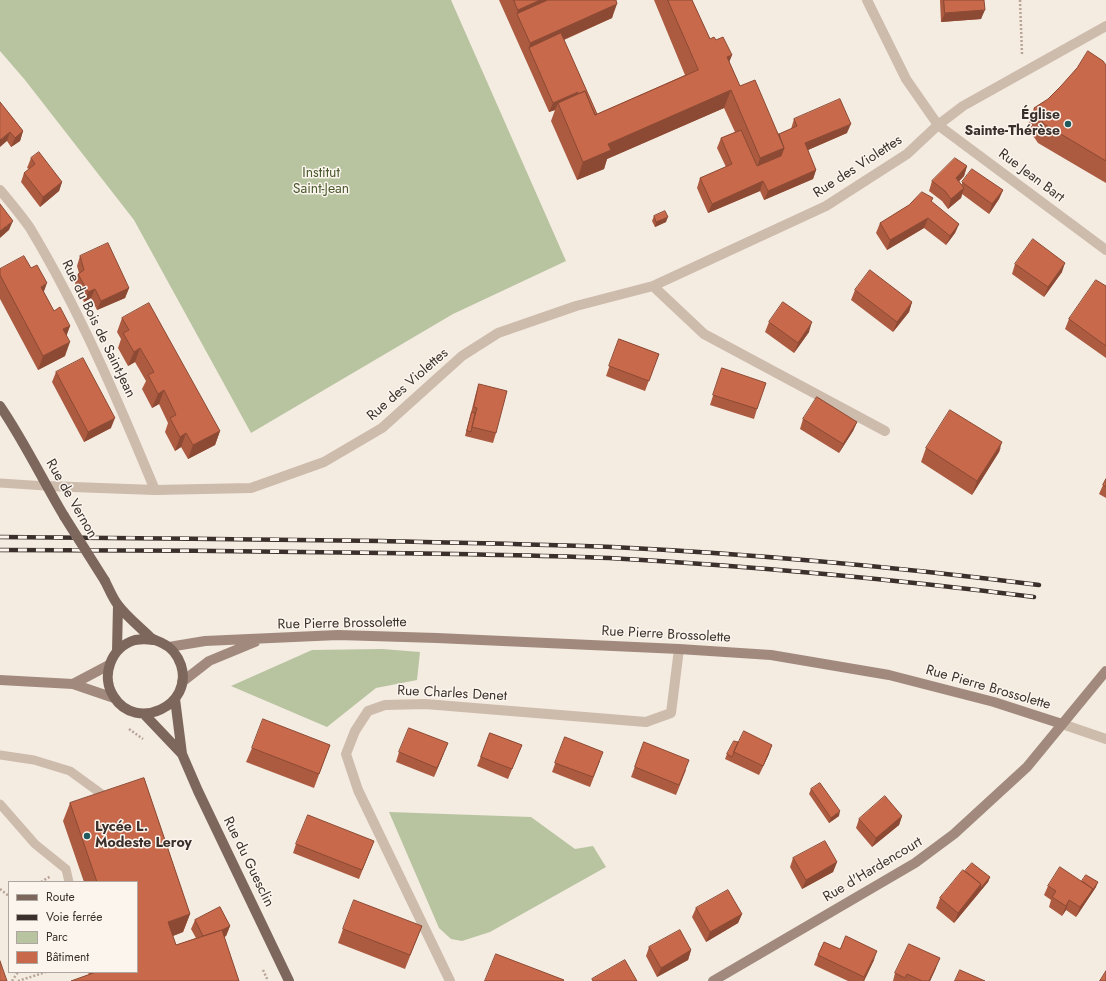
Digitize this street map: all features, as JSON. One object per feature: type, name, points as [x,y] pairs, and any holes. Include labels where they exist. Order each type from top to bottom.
[{"type":"main road","name":"Rue de Vernon","points":[[0,406],[17,432],[46,486],[118,605],[153,640]]},
{"type":"main road","points":[[117,651],[118,605]]},
{"type":"main road","name":"Rue Pierre Brossolette","points":[[169,647],[205,641],[261,640],[338,635],[445,638],[679,649],[771,655],[889,675],[994,702],[1062,724]]},
{"type":"main road","points":[[143,639],[153,640],[169,647],[174,652],[181,666],[181,688],[175,699],[162,710],[153,713],[144,714],[133,712],[122,706],[114,698],[108,682],[109,665],[117,651],[124,645],[143,639]]},
{"type":"main road","name":"Rue Pierre Brossolette","points":[[182,682],[210,662],[261,640]]},
{"type":"main road","points":[[73,684],[109,665]]},
{"type":"main road","name":"Rue d'Hardencourt","points":[[713,981],[915,863],[954,834],[1027,767],[1106,670]]},
{"type":"main road","points":[[0,680],[73,684],[114,698]]},
{"type":"main road","points":[[175,699],[182,754]]},
{"type":"main road","points":[[144,714],[182,754]]},
{"type":"main road","name":"Rue du Guesclin","points":[[182,754],[198,791],[289,981]]},
{"type":"street","name":"Rue Jean Bart","points":[[868,0],[906,79],[938,125],[1106,250]]},
{"type":"street","name":"Rue des Violettes","points":[[46,486],[155,490],[251,488],[324,462],[382,428],[462,356],[498,333],[576,306],[653,286],[826,206],[907,154],[938,125],[963,106],[1106,26]]},
{"type":"street","name":"Rue du Bois de Saint-Jean","points":[[0,190],[29,227],[79,316],[124,414],[155,490]]},
{"type":"street","points":[[653,286],[704,334],[885,431]]},
{"type":"street","name":"Rue Charles Denet","points":[[450,981],[358,790],[346,754],[354,731],[368,711],[385,705],[426,704],[646,722],[671,713],[679,649]]},
{"type":"street","points":[[1062,724],[1106,739]]},
{"type":"lane","points":[[0,482],[46,486]]},
{"type":"lane","points":[[0,755],[34,760],[70,771],[103,795]]},
{"type":"lane","points":[[0,804],[35,844],[66,869],[69,881]]},
{"type":"path","points":[[1020,0],[1023,73]]},
{"type":"path","points":[[125,726],[144,739]]},
{"type":"path","points":[[0,889],[8,895]]},
{"type":"path","points":[[262,967],[268,981]]},
{"type":"path","points":[[18,981],[43,973]]},
{"type":"green space","name":"Institut Saint-Jean","points":[[0,0],[451,0],[566,261],[453,314],[251,433],[134,220],[25,80],[0,51]]},
{"type":"green space","points":[[382,649],[420,652],[417,680],[376,688],[327,727],[231,686],[312,650]]},
{"type":"green space","points":[[389,812],[531,817],[575,849],[593,846],[606,867],[490,932],[462,941],[451,939],[439,928]]},
{"type":"building","points":[[514,0],[540,0],[518,10]]},
{"type":"building","points":[[548,0],[616,0],[617,4],[530,43],[517,14]]},
{"type":"building","points":[[668,0],[692,0],[710,39],[714,37],[716,40],[723,37],[732,55],[727,57],[740,86],[755,80],[784,148],[760,158],[731,90],[608,144],[611,150],[583,162],[558,103],[585,91],[595,115],[698,70]]},
{"type":"building","points":[[944,0],[984,0],[985,10],[945,13]]},
{"type":"building","points":[[561,33],[597,114],[595,115],[585,91],[578,94],[578,92],[553,103],[529,48]]},
{"type":"building","name":"Église Sainte-Thérèse","points":[[1088,51],[1103,61],[1106,65],[1106,161],[1044,124],[1034,108],[1048,99],[1061,86],[1077,68]]},
{"type":"building","points":[[840,99],[851,124],[805,143],[816,170],[768,191],[763,181],[712,204],[700,178],[732,164],[721,138],[741,130],[757,166],[781,156],[784,148],[779,134],[797,126],[794,119]]},
{"type":"building","points":[[0,102],[23,131],[15,138],[10,132],[0,140]]},
{"type":"building","points":[[39,152],[62,182],[43,197],[24,173],[35,164],[31,158]]},
{"type":"building","points":[[955,158],[967,166],[956,178],[964,188],[951,199],[945,191],[932,181]]},
{"type":"building","points":[[972,169],[1003,190],[992,204],[962,182]]},
{"type":"building","points":[[922,192],[933,198],[931,201],[959,224],[950,236],[928,218],[890,240],[880,223],[909,205]]},
{"type":"building","points":[[0,204],[13,221],[0,231]]},
{"type":"building","points":[[665,211],[668,217],[656,222],[654,216]]},
{"type":"building","points":[[1033,239],[1065,263],[1048,287],[1015,264]]},
{"type":"building","points":[[108,243],[129,288],[101,301],[95,289],[88,292],[78,274],[84,270],[80,256]]},
{"type":"building","points":[[24,256],[31,268],[37,265],[47,283],[41,287],[54,311],[60,307],[70,326],[63,329],[70,342],[43,356],[0,275],[0,269]]},
{"type":"building","points":[[870,270],[912,302],[897,322],[855,290]]},
{"type":"building","points":[[1096,280],[1106,286],[1106,346],[1069,319]]},
{"type":"building","points":[[783,302],[812,322],[798,343],[769,322]]},
{"type":"building","points":[[149,303],[220,431],[193,445],[186,433],[180,437],[170,418],[176,415],[164,390],[158,394],[148,375],[154,372],[140,348],[134,352],[123,333],[129,330],[122,318]]},
{"type":"building","points":[[619,339],[659,354],[649,381],[609,366]]},
{"type":"building","points":[[83,358],[115,418],[88,432],[56,372]]},
{"type":"building","points":[[722,368],[766,383],[757,409],[713,395]]},
{"type":"building","points":[[479,384],[507,391],[496,433],[472,427],[477,408],[474,407]]},
{"type":"building","points":[[817,397],[857,422],[843,444],[803,419]]},
{"type":"building","points":[[950,410],[1002,442],[977,481],[926,448]]},
{"type":"building","points":[[472,412],[475,413],[471,432],[467,431]]},
{"type":"building","points":[[1106,479],[1106,487],[1103,485]]},
{"type":"building","points":[[263,719],[330,745],[319,774],[252,748]]},
{"type":"building","points":[[409,728],[448,743],[437,768],[399,752]]},
{"type":"building","points":[[744,731],[772,745],[763,766],[734,752]]},
{"type":"building","points":[[490,733],[522,745],[512,769],[481,757]]},
{"type":"building","points":[[565,737],[603,752],[593,777],[555,763]]},
{"type":"building","points":[[734,741],[738,742],[732,757],[727,754]]},
{"type":"building","points":[[644,742],[689,760],[679,785],[635,767]]},
{"type":"building","points":[[144,778],[190,914],[168,922],[176,945],[222,930],[239,981],[71,981],[93,973],[138,973],[138,881],[97,881],[70,803]]},
{"type":"building","points":[[820,783],[840,811],[831,818],[811,789]]},
{"type":"building","points":[[885,796],[902,816],[876,838],[859,819]]},
{"type":"building","points":[[308,815],[374,841],[362,870],[296,844]]},
{"type":"building","points":[[825,841],[837,862],[806,880],[793,858]]},
{"type":"building","points":[[972,863],[990,877],[980,889],[981,884],[965,871]]},
{"type":"building","points":[[1060,867],[1093,889],[1080,907],[1069,900],[1066,906],[1052,897],[1056,891],[1048,886]]},
{"type":"building","points":[[963,870],[981,884],[958,913],[940,898]]},
{"type":"building","points":[[1086,875],[1098,882],[1091,893],[1093,889],[1082,881]]},
{"type":"building","points":[[728,890],[742,914],[710,932],[696,908]]},
{"type":"building","points":[[354,900],[422,926],[410,955],[343,929]]},
{"type":"building","points":[[220,907],[230,926],[203,936],[195,920]]},
{"type":"building","points":[[680,930],[691,950],[661,968],[649,947]]},
{"type":"building","points":[[846,936],[877,951],[864,977],[818,955],[824,942],[840,949]]},
{"type":"building","points":[[909,944],[940,958],[929,981],[922,981],[907,974],[905,978],[895,973]]},
{"type":"building","points":[[496,954],[564,980],[485,981]]},
{"type":"building","points":[[625,960],[637,981],[593,981],[592,979]]},
{"type":"building","points":[[0,961],[7,981],[0,981]]},
{"type":"building","points":[[960,970],[985,981],[955,981]]},
{"type":"building","points":[[1106,971],[1106,981],[1100,981]]},
{"type":"railway","points":[[0,537],[382,541],[612,547],[719,553],[826,562],[932,572],[1039,585]]},
{"type":"railway","points":[[0,550],[337,552],[609,558],[822,574],[928,584],[1034,597]]},
{"type":"place","name":"Église Sainte-Thérèse","points":[[1068,124]]},
{"type":"place","name":"Lycée L. Modeste Leroy","points":[[87,836]]}]
